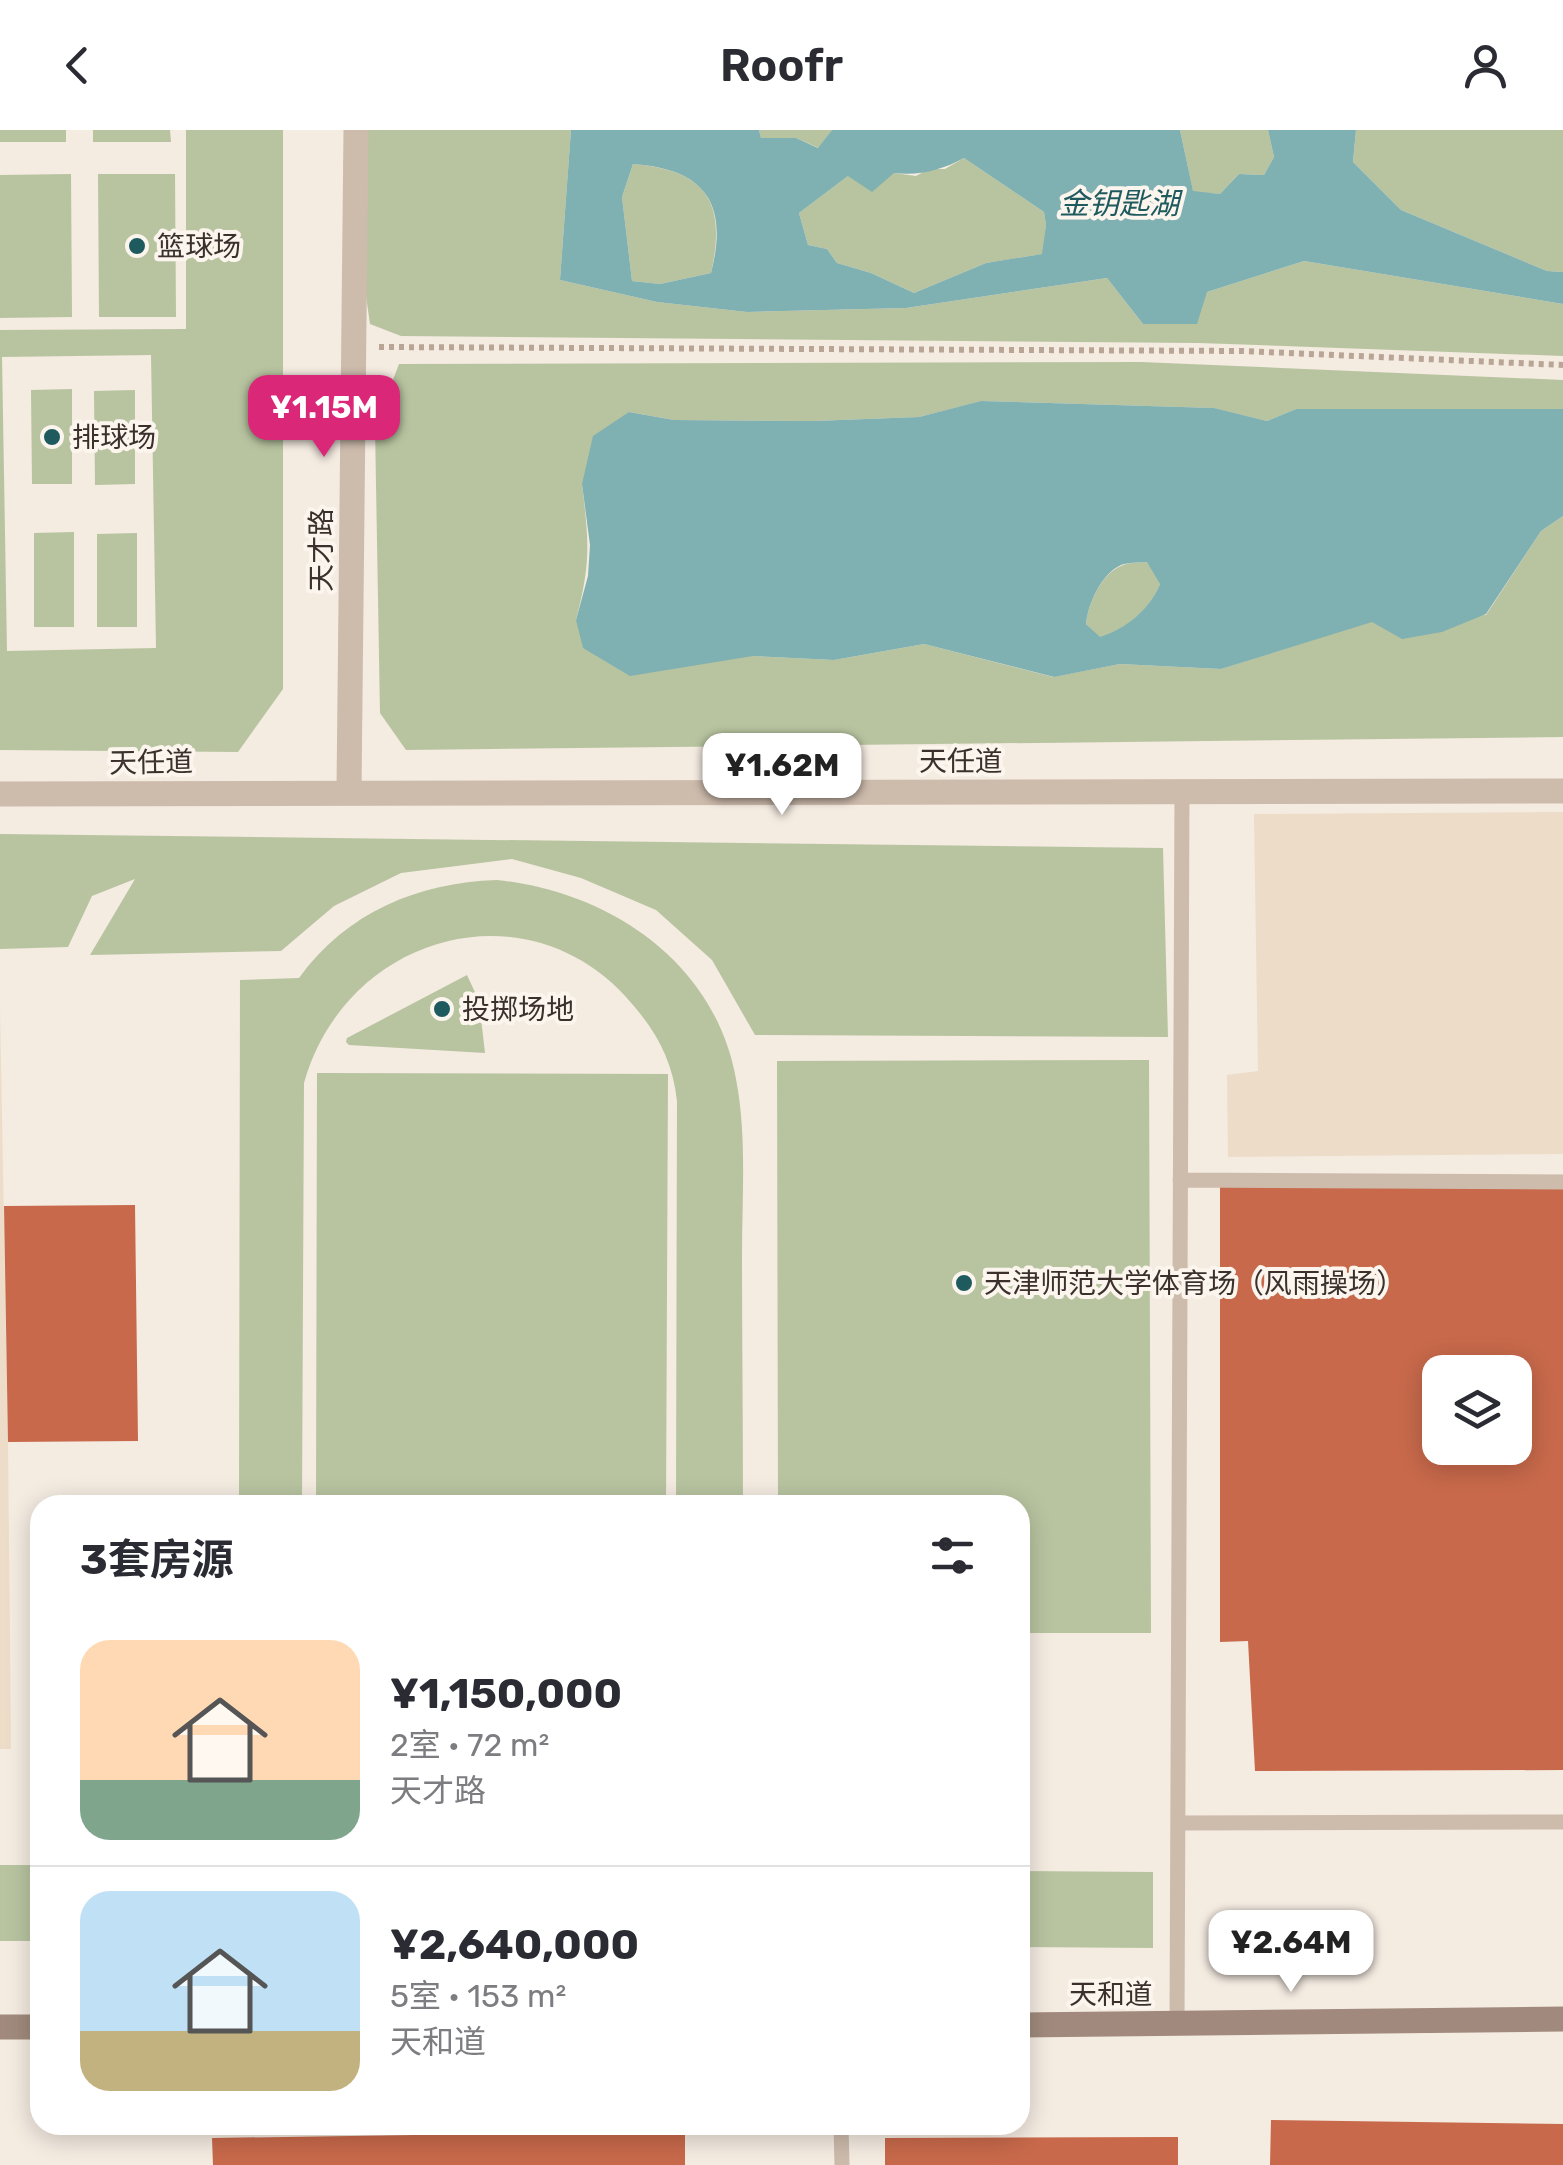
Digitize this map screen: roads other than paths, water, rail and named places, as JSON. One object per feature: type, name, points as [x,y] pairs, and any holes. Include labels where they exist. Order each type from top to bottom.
[{"type":"street","name":"天才路","points":[[349,790],[356,130]]},
{"type":"street","name":"天任道","points":[[0,794],[349,790],[1563,790]]},
{"type":"street","name":"天和道","points":[[1030,2024],[1563,2019]]},
{"type":"street","points":[[0,2027],[30,2027]]},
{"type":"lane","points":[[1177,2024],[1182,790]]},
{"type":"lane","points":[[1180,1180],[1563,1182]]},
{"type":"lane","points":[[1178,1823],[1563,1822]]},
{"type":"lane","points":[[841,2135],[842,2165]]},
{"type":"water","name":"金钥匙湖","points":[[571,130],[759,130],[761,138],[796,138],[818,148],[832,130],[1180,130],[1193,191],[1220,194],[1239,174],[1264,175],[1274,157],[1268,130],[1356,130],[1353,162],[1401,210],[1547,271],[1563,272],[1563,304],[1304,261],[1207,292],[1197,324],[1143,324],[1107,278],[906,308],[747,312],[657,302],[560,280]],"holes":[[[964,158],[1044,212],[1042,254],[986,263],[914,293],[871,273],[837,263],[827,249],[808,245],[799,213],[848,176],[872,192],[894,173],[930,171]],[[633,164],[678,173],[706,194],[717,227],[711,273],[660,284],[632,281],[622,197]]]},
{"type":"water","points":[[981,401],[1214,408],[1267,421],[1296,409],[1563,409],[1563,516],[1541,531],[1486,614],[1442,632],[1402,639],[1372,622],[1221,669],[1120,664],[1054,677],[924,644],[834,660],[753,656],[630,676],[583,648],[576,620],[588,576],[590,545],[582,484],[593,436],[629,412],[674,420],[919,417]],"holes":[[[1147,562],[1160,584],[1143,610],[1119,629],[1100,637],[1086,624],[1097,590],[1107,575],[1121,565]]]},
{"type":"place","name":"篮球场","points":[[137,246]]},
{"type":"place","name":"排球场","points":[[52,437]]},
{"type":"place","name":"投掷场地","points":[[442,1009]]},
{"type":"place","name":"天津师范大学体育场（风雨操场）","points":[[964,1283]]}]
